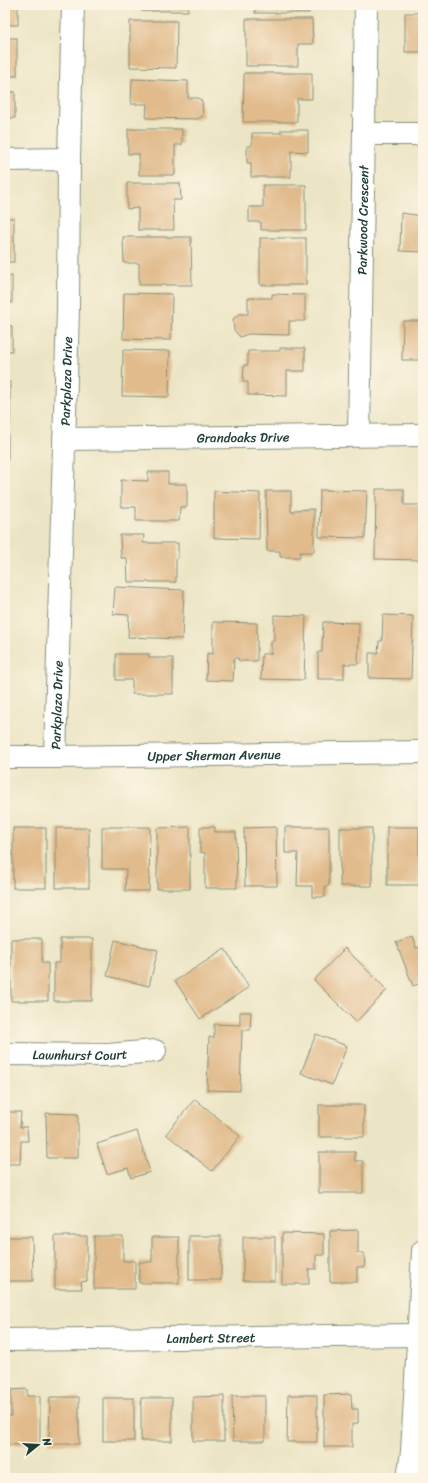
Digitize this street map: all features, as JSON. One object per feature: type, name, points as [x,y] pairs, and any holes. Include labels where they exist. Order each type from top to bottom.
[{"type":"street","name":"Parkplaza Drive","points":[[55,758],[68,310],[69,159],[73,5]]},
{"type":"street","name":"Parkwood Crescent","points":[[359,435],[366,5]]},
{"type":"street","points":[[364,134],[423,134]]},
{"type":"street","points":[[5,160],[69,159]]},
{"type":"street","name":"Grandoaks Drive","points":[[64,439],[423,435]]},
{"type":"street","name":"Upper Sherman Avenue","points":[[5,757],[55,758],[423,752]]},
{"type":"street","name":"Lawnhurst Court","points":[[5,1054],[108,1055],[155,1051]]},
{"type":"street","points":[[408,1478],[412,1452],[423,1250]]},
{"type":"street","name":"Lambert Street","points":[[5,1340],[418,1335]]},
{"type":"building","points":[[5,5],[18,5],[18,25],[5,25]]},
{"type":"building","points":[[142,5],[188,5],[188,11],[142,11]]},
{"type":"building","points":[[255,5],[309,5],[309,13],[255,13]]},
{"type":"building","points":[[405,13],[423,13],[422,52],[405,52]]},
{"type":"building","points":[[246,19],[312,19],[313,44],[298,44],[298,66],[246,66]]},
{"type":"building","points":[[130,21],[177,21],[176,68],[130,67]]},
{"type":"building","points":[[5,38],[17,38],[17,76],[5,76]]},
{"type":"building","points":[[244,73],[312,73],[312,99],[297,99],[297,122],[243,122]]},
{"type":"building","points":[[132,79],[188,81],[188,98],[198,98],[202,101],[203,116],[198,119],[146,118],[147,104],[131,104]]},
{"type":"building","points":[[5,92],[15,92],[15,118],[5,118]]},
{"type":"building","points":[[128,129],[182,129],[182,145],[175,145],[175,175],[139,175],[139,154],[128,154]]},
{"type":"building","points":[[281,130],[308,130],[308,152],[291,151],[291,177],[251,177],[251,163],[247,163],[247,146],[252,146],[252,133],[281,133]]},
{"type":"building","points":[[127,183],[180,183],[181,200],[173,200],[174,230],[138,230],[138,208],[127,209]]},
{"type":"building","points":[[263,185],[306,185],[306,230],[261,230],[261,222],[249,222],[249,207],[263,207]]},
{"type":"building","points":[[401,213],[423,216],[423,252],[400,251]]},
{"type":"building","points":[[5,218],[14,218],[14,262],[5,262]]},
{"type":"building","points":[[123,237],[191,237],[192,285],[139,285],[139,263],[124,263]]},
{"type":"building","points":[[260,238],[306,238],[306,285],[260,285]]},
{"type":"building","points":[[5,276],[12,276],[12,303],[5,303]]},
{"type":"building","points":[[124,293],[172,294],[171,340],[123,339]]},
{"type":"building","points":[[272,294],[305,295],[305,321],[289,321],[289,335],[248,334],[240,337],[234,330],[233,319],[239,314],[248,314],[248,298],[272,298]]},
{"type":"building","points":[[403,321],[423,321],[423,360],[402,360]]},
{"type":"building","points":[[5,326],[12,326],[12,351],[5,351]]},
{"type":"building","points":[[280,348],[305,348],[305,371],[287,371],[287,396],[248,395],[248,382],[243,382],[244,365],[248,365],[248,351],[280,351]]},
{"type":"building","points":[[123,350],[170,351],[169,397],[122,396]]},
{"type":"building","points":[[10,382],[10,424],[5,424],[5,383]]},
{"type":"building","points":[[5,433],[8,433],[8,459],[5,459]]},
{"type":"building","points":[[148,472],[168,472],[168,484],[187,484],[187,507],[180,507],[179,521],[136,521],[136,507],[121,507],[121,480],[148,481]]},
{"type":"building","points":[[376,489],[404,489],[404,505],[423,505],[423,560],[375,559]]},
{"type":"building","points":[[320,490],[367,491],[365,538],[319,537]]},
{"type":"building","points":[[214,491],[260,493],[259,539],[214,538]]},
{"type":"building","points":[[266,491],[291,491],[291,512],[294,512],[294,510],[314,509],[314,552],[300,552],[300,557],[280,557],[280,551],[267,551]]},
{"type":"building","points":[[120,535],[144,535],[143,543],[178,543],[176,582],[128,582],[127,558],[121,558]]},
{"type":"building","points":[[115,587],[184,590],[182,639],[128,637],[129,615],[113,614]]},
{"type":"building","points":[[274,615],[306,616],[304,680],[261,679],[262,654],[271,654],[271,641],[274,641]]},
{"type":"building","points":[[383,615],[413,616],[411,679],[369,678],[369,653],[378,653],[379,641],[382,641]]},
{"type":"building","points":[[213,622],[257,623],[257,661],[239,661],[238,658],[234,658],[233,681],[206,680],[207,653],[213,654]]},
{"type":"building","points":[[323,622],[359,623],[358,664],[344,664],[344,679],[318,679],[318,652],[322,652]]},
{"type":"building","points":[[421,653],[423,653],[423,679],[420,679]]},
{"type":"building","points":[[116,654],[149,654],[149,658],[173,658],[173,694],[132,694],[132,680],[116,680]]},
{"type":"building","points":[[102,827],[150,827],[149,891],[125,891],[126,869],[102,869]]},
{"type":"building","points":[[190,827],[190,889],[157,889],[157,828]]},
{"type":"building","points":[[200,827],[215,827],[215,832],[236,832],[237,888],[205,888],[205,853],[200,852]]},
{"type":"building","points":[[276,827],[277,886],[245,886],[244,828]]},
{"type":"building","points":[[285,827],[329,827],[329,886],[325,886],[325,897],[312,897],[312,886],[297,886],[298,853],[285,853]]},
{"type":"building","points":[[387,827],[419,827],[419,885],[387,885]]},
{"type":"building","points":[[13,828],[46,828],[46,888],[13,888]]},
{"type":"building","points":[[56,828],[89,828],[89,888],[56,888]]},
{"type":"building","points":[[340,828],[372,828],[372,886],[340,886]]},
{"type":"building","points":[[412,937],[416,948],[423,946],[423,982],[413,986],[396,942]]},
{"type":"building","points":[[11,939],[42,939],[42,963],[48,963],[48,1001],[11,1001]]},
{"type":"building","points":[[60,939],[92,939],[92,1001],[54,1001],[54,963],[60,963]]},
{"type":"building","points":[[115,940],[158,950],[149,986],[107,976]]},
{"type":"building","points":[[345,948],[387,990],[356,1022],[314,980]]},
{"type":"building","points":[[225,949],[249,987],[200,1019],[175,981]]},
{"type":"building","points":[[240,1012],[251,1012],[250,1030],[242,1030],[240,1091],[207,1090],[209,1037],[214,1038],[214,1024],[240,1025]]},
{"type":"building","points":[[316,1034],[347,1046],[332,1085],[301,1073]]},
{"type":"building","points":[[195,1099],[240,1136],[212,1171],[166,1134]]},
{"type":"building","points":[[319,1105],[364,1105],[364,1137],[319,1137]]},
{"type":"building","points":[[5,1112],[21,1112],[20,1127],[27,1127],[28,1141],[21,1141],[20,1164],[5,1164]]},
{"type":"building","points":[[46,1113],[78,1114],[78,1158],[47,1158]]},
{"type":"building","points":[[137,1131],[150,1172],[131,1178],[128,1168],[107,1174],[97,1144]]},
{"type":"building","points":[[319,1152],[355,1152],[355,1161],[363,1161],[363,1193],[319,1193]]},
{"type":"building","points":[[358,1230],[358,1253],[364,1253],[365,1267],[357,1267],[357,1282],[330,1282],[330,1231]]},
{"type":"building","points":[[282,1233],[324,1234],[324,1255],[316,1255],[316,1269],[309,1269],[309,1284],[282,1284]]},
{"type":"building","points":[[55,1236],[87,1236],[87,1281],[81,1282],[82,1289],[55,1289]]},
{"type":"building","points":[[94,1236],[123,1236],[123,1261],[135,1261],[135,1289],[94,1289]]},
{"type":"building","points":[[189,1236],[221,1236],[221,1280],[189,1280]]},
{"type":"building","points":[[5,1237],[32,1237],[33,1281],[5,1281]]},
{"type":"building","points":[[152,1237],[179,1237],[179,1283],[139,1283],[139,1262],[152,1262]]},
{"type":"building","points":[[243,1237],[275,1237],[275,1281],[243,1281]]},
{"type":"building","points":[[27,1389],[27,1396],[40,1396],[40,1444],[5,1445],[5,1416],[11,1416],[11,1390]]},
{"type":"building","points":[[351,1394],[352,1409],[358,1409],[358,1423],[352,1424],[352,1447],[324,1447],[324,1395]]},
{"type":"building","points":[[288,1395],[317,1395],[317,1442],[287,1442]]},
{"type":"building","points":[[224,1396],[224,1441],[193,1441],[193,1397]]},
{"type":"building","points":[[232,1396],[265,1396],[265,1441],[233,1441]]},
{"type":"building","points":[[50,1397],[79,1397],[79,1444],[49,1444]]},
{"type":"building","points":[[103,1398],[134,1398],[134,1441],[103,1441]]},
{"type":"building","points":[[141,1398],[172,1398],[172,1441],[141,1441]]}]
